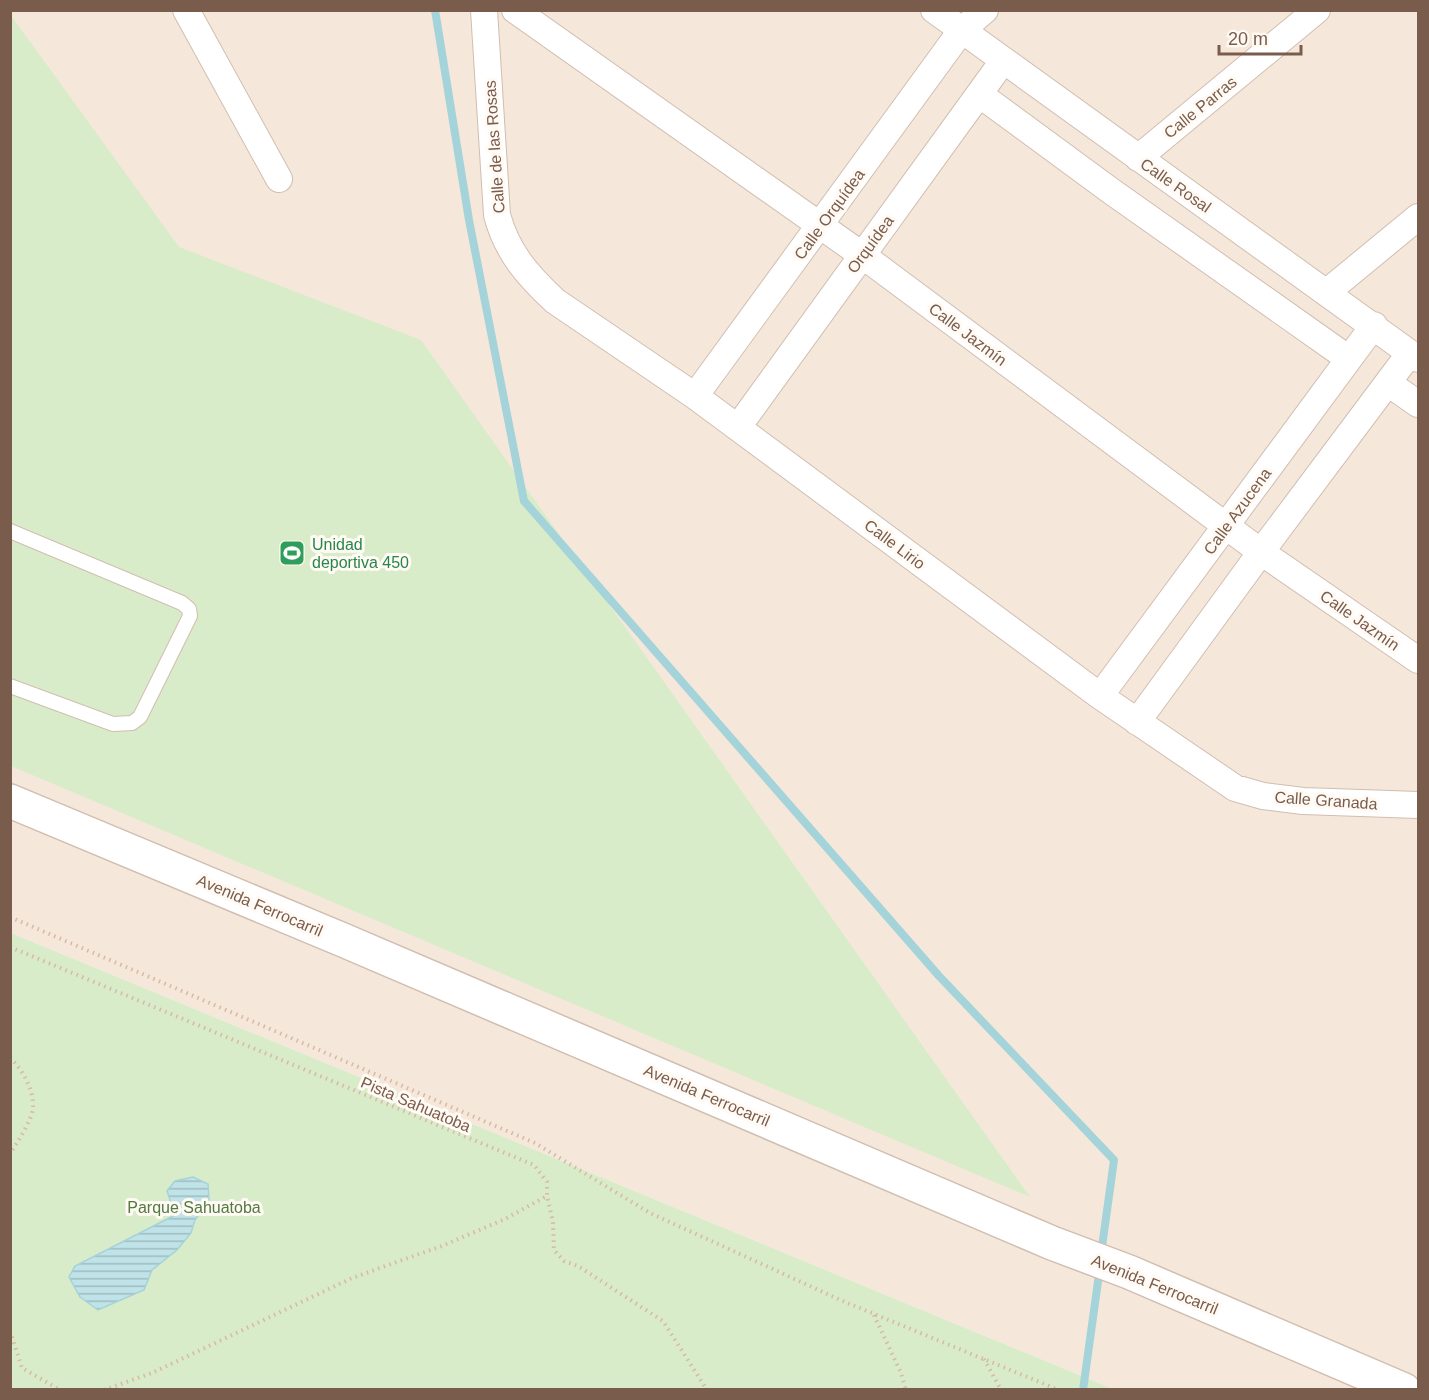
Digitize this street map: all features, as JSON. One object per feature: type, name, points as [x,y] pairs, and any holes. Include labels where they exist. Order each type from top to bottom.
[{"type":"street","points":[[186,10],[279,179]]},
{"type":"street","name":"Calle de las Rosas","points":[[484,10],[497,215],[503,237],[518,260],[535,282],[555,301]]},
{"type":"street","name":"Calle Jazmín","points":[[515,10],[862,255],[1261,552],[1419,660]]},
{"type":"street","name":"Calle Rosal","points":[[934,10],[1414,356]]},
{"type":"street","name":"Calle Orquídea","points":[[695,396],[961,31],[985,10]]},
{"type":"street","name":"Calle Parras","points":[[1138,158],[1317,10]]},
{"type":"street","name":"Orquídea","points":[[738,427],[1003,61]]},
{"type":"street","points":[[979,94],[1111,191],[1349,359]]},
{"type":"street","points":[[1327,292],[1419,217]]},
{"type":"street","name":"Calle Lirio","points":[[555,301],[695,396],[1100,696],[1235,788]]},
{"type":"street","name":"Calle Azucena","points":[[1100,696],[1374,325]]},
{"type":"street","points":[[1137,722],[1388,383],[1414,356]]},
{"type":"street","points":[[1388,383],[1419,405]]},
{"type":"street","name":"Calle Granada","points":[[1235,788],[1263,796],[1303,801],[1419,805]]},
{"type":"street","name":"Avenida Ferrocarril","points":[[10,801],[343,940],[1052,1243],[1129,1272],[1404,1389]]},
{"type":"lane","points":[[10,531],[183,603],[189,609],[190,616],[140,717],[132,723],[113,724],[10,686]]},
{"type":"path","points":[[10,917],[535,1143],[650,1213],[874,1314],[1059,1389]]},
{"type":"path","name":"Pista Sahuatoba","points":[[10,947],[534,1165],[547,1182],[547,1196],[553,1222],[554,1250],[564,1261],[578,1266],[663,1321],[707,1389]]},
{"type":"path","points":[[10,1058],[20,1067],[29,1086],[33,1108],[10,1154]]},
{"type":"path","points":[[104,1389],[152,1373],[352,1278],[442,1246],[505,1219],[547,1196]]},
{"type":"path","points":[[874,1314],[906,1389]]},
{"type":"path","points":[[10,1331],[22,1368],[60,1389]]},
{"type":"path","points":[[984,1359],[1001,1389]]},
{"type":"shaded area","points":[[10,11],[1418,11],[1418,1389],[1113,1389],[11,933]]},
{"type":"green space","name":"Unidad deportiva 450","points":[[10,14],[179,247],[421,340],[1030,1197],[11,766]]},
{"type":"green space","name":"Parque Sahuatoba","points":[[11,933],[1113,1389],[11,1389]]},
{"type":"water","points":[[193,1177],[208,1184],[209,1200],[195,1220],[191,1233],[177,1250],[152,1270],[144,1290],[98,1310],[80,1297],[69,1277],[75,1266],[175,1215],[167,1191],[175,1181]]},
{"type":"waterway","points":[[435,10],[469,220],[524,501],[939,976],[1114,1160],[1101,1254]]},
{"type":"waterway","points":[[1083,1390],[1100,1267]]},
{"type":"place","name":"Unidad deportiva 450","points":[[292,553]]}]
